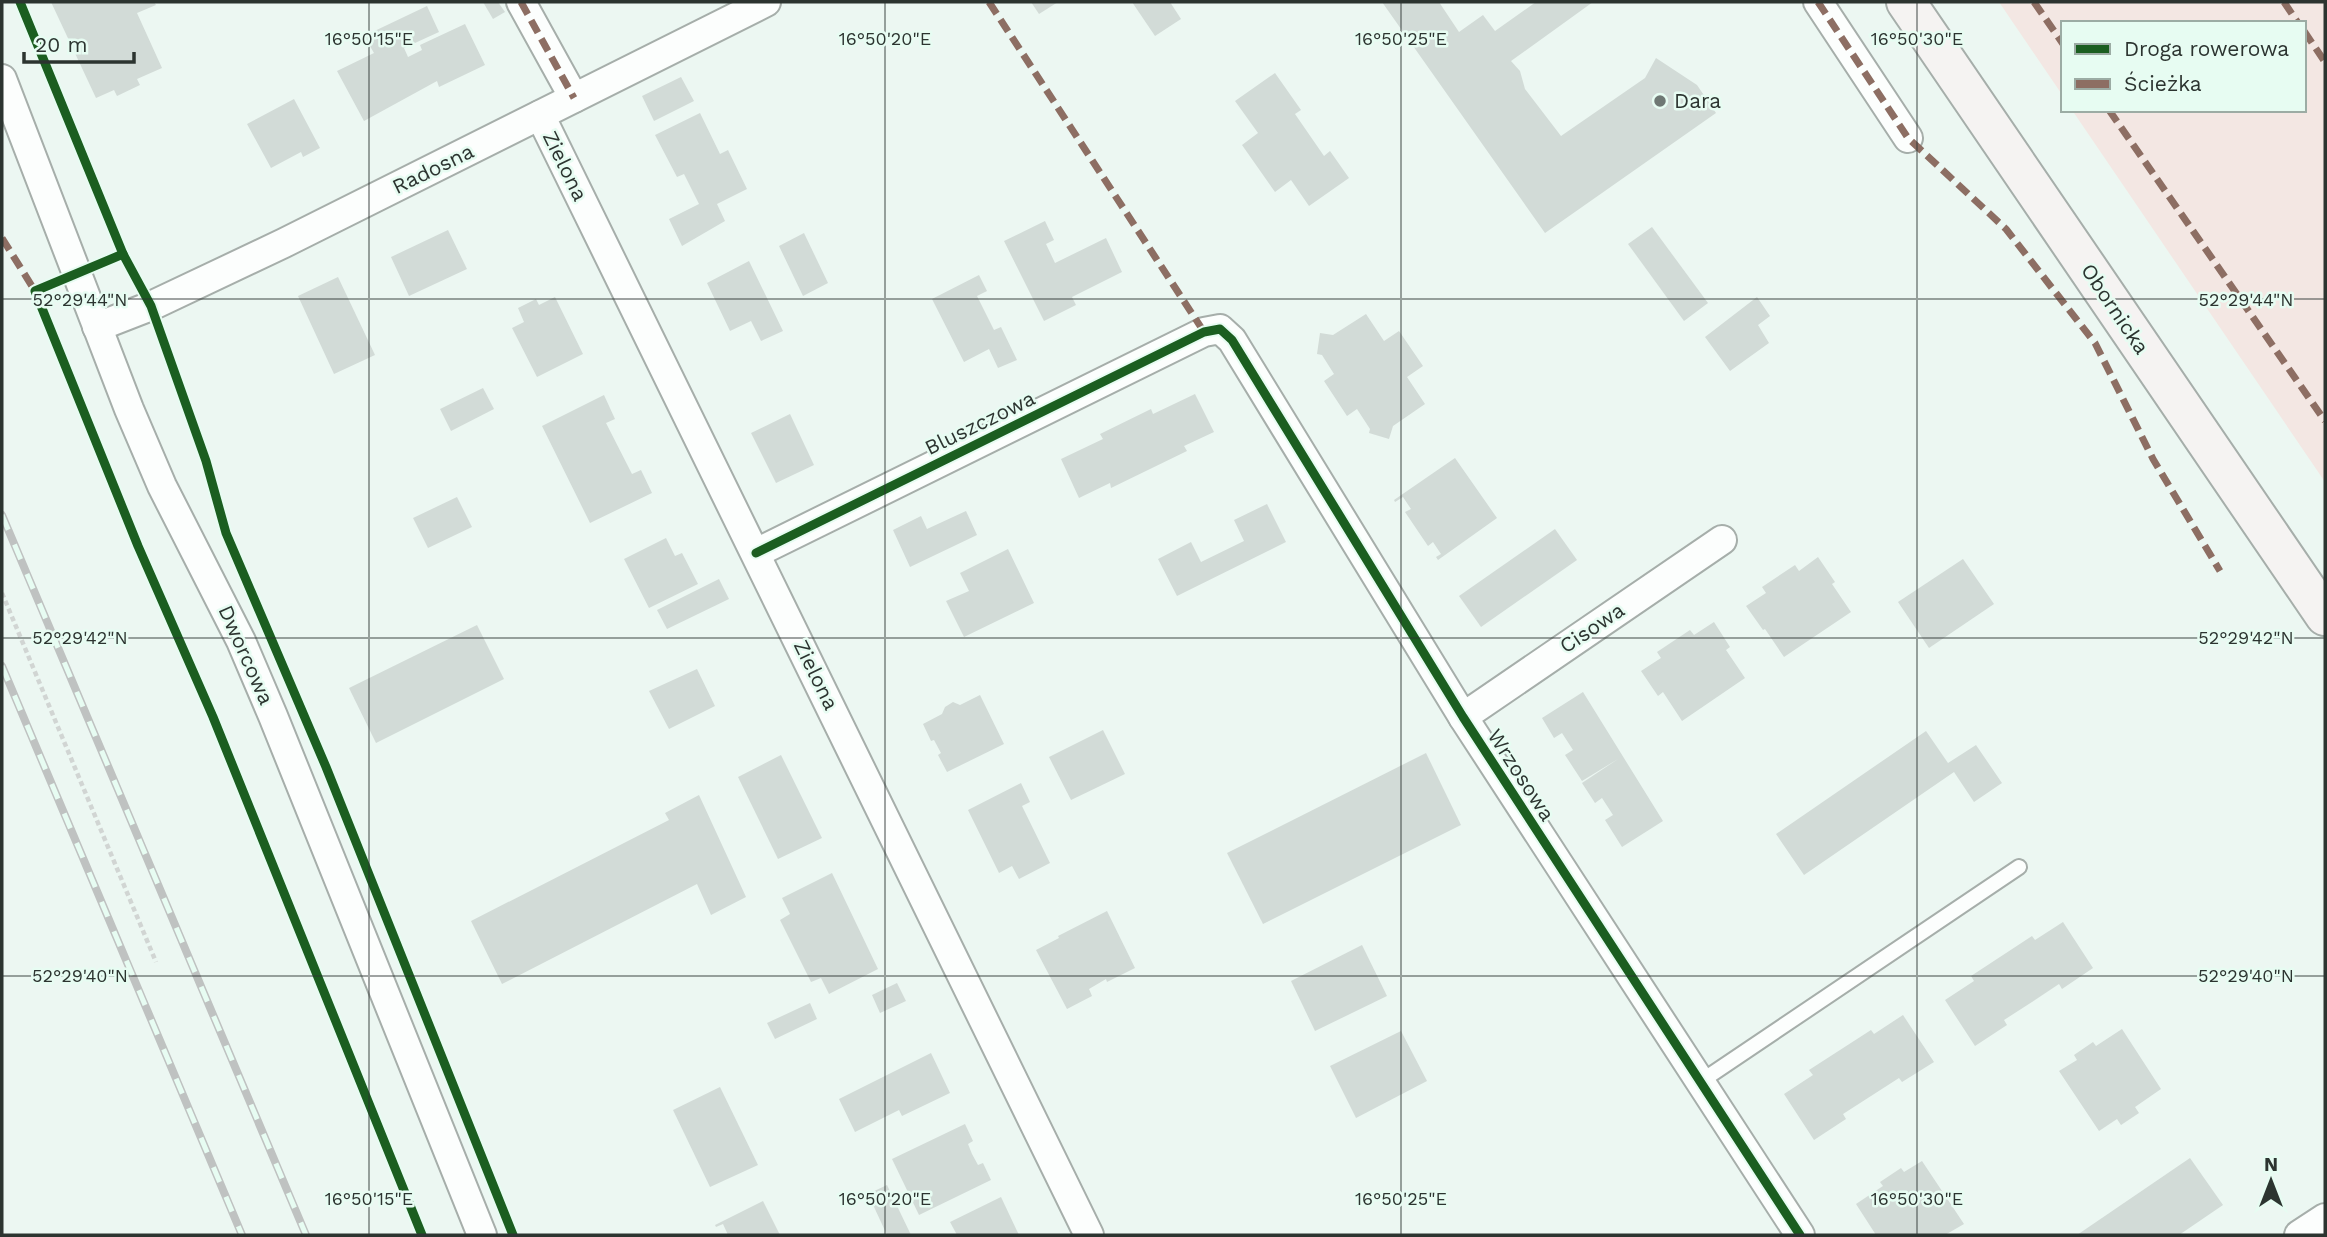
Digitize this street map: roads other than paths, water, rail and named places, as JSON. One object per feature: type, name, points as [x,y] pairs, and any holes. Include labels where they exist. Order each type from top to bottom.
[{"type":"main road","name":"Obornicka","points":[[1906,2],[2325,616]]},
{"type":"street","points":[[521,2],[574,98]]},
{"type":"street","name":"Radosna","points":[[97,327],[151,306],[284,243],[766,2]]},
{"type":"street","points":[[1818,2],[1908,138]]},
{"type":"street","name":"Dworcowa","points":[[2,79],[97,327],[162,486],[241,641],[482,1235]]},
{"type":"street","name":"Zielona","points":[[540,115],[1089,1235]]},
{"type":"street","name":"Bluszczowa","points":[[756,553],[1204,332],[1220,329]]},
{"type":"street","name":"Wrzosowa","points":[[1220,329],[1232,340],[1463,717],[1800,1235]]},
{"type":"street","name":"Cisowa","points":[[1463,717],[1722,540]]},
{"type":"street","points":[[2299,1235],[2325,1218]]},
{"type":"lane","points":[[1700,1082],[2019,867]]},
{"type":"railway","points":[[2,515],[306,1235]]},
{"type":"railway","points":[[2,666],[242,1235]]},
{"type":"place","name":"Dara","points":[[1660,101]]}]
